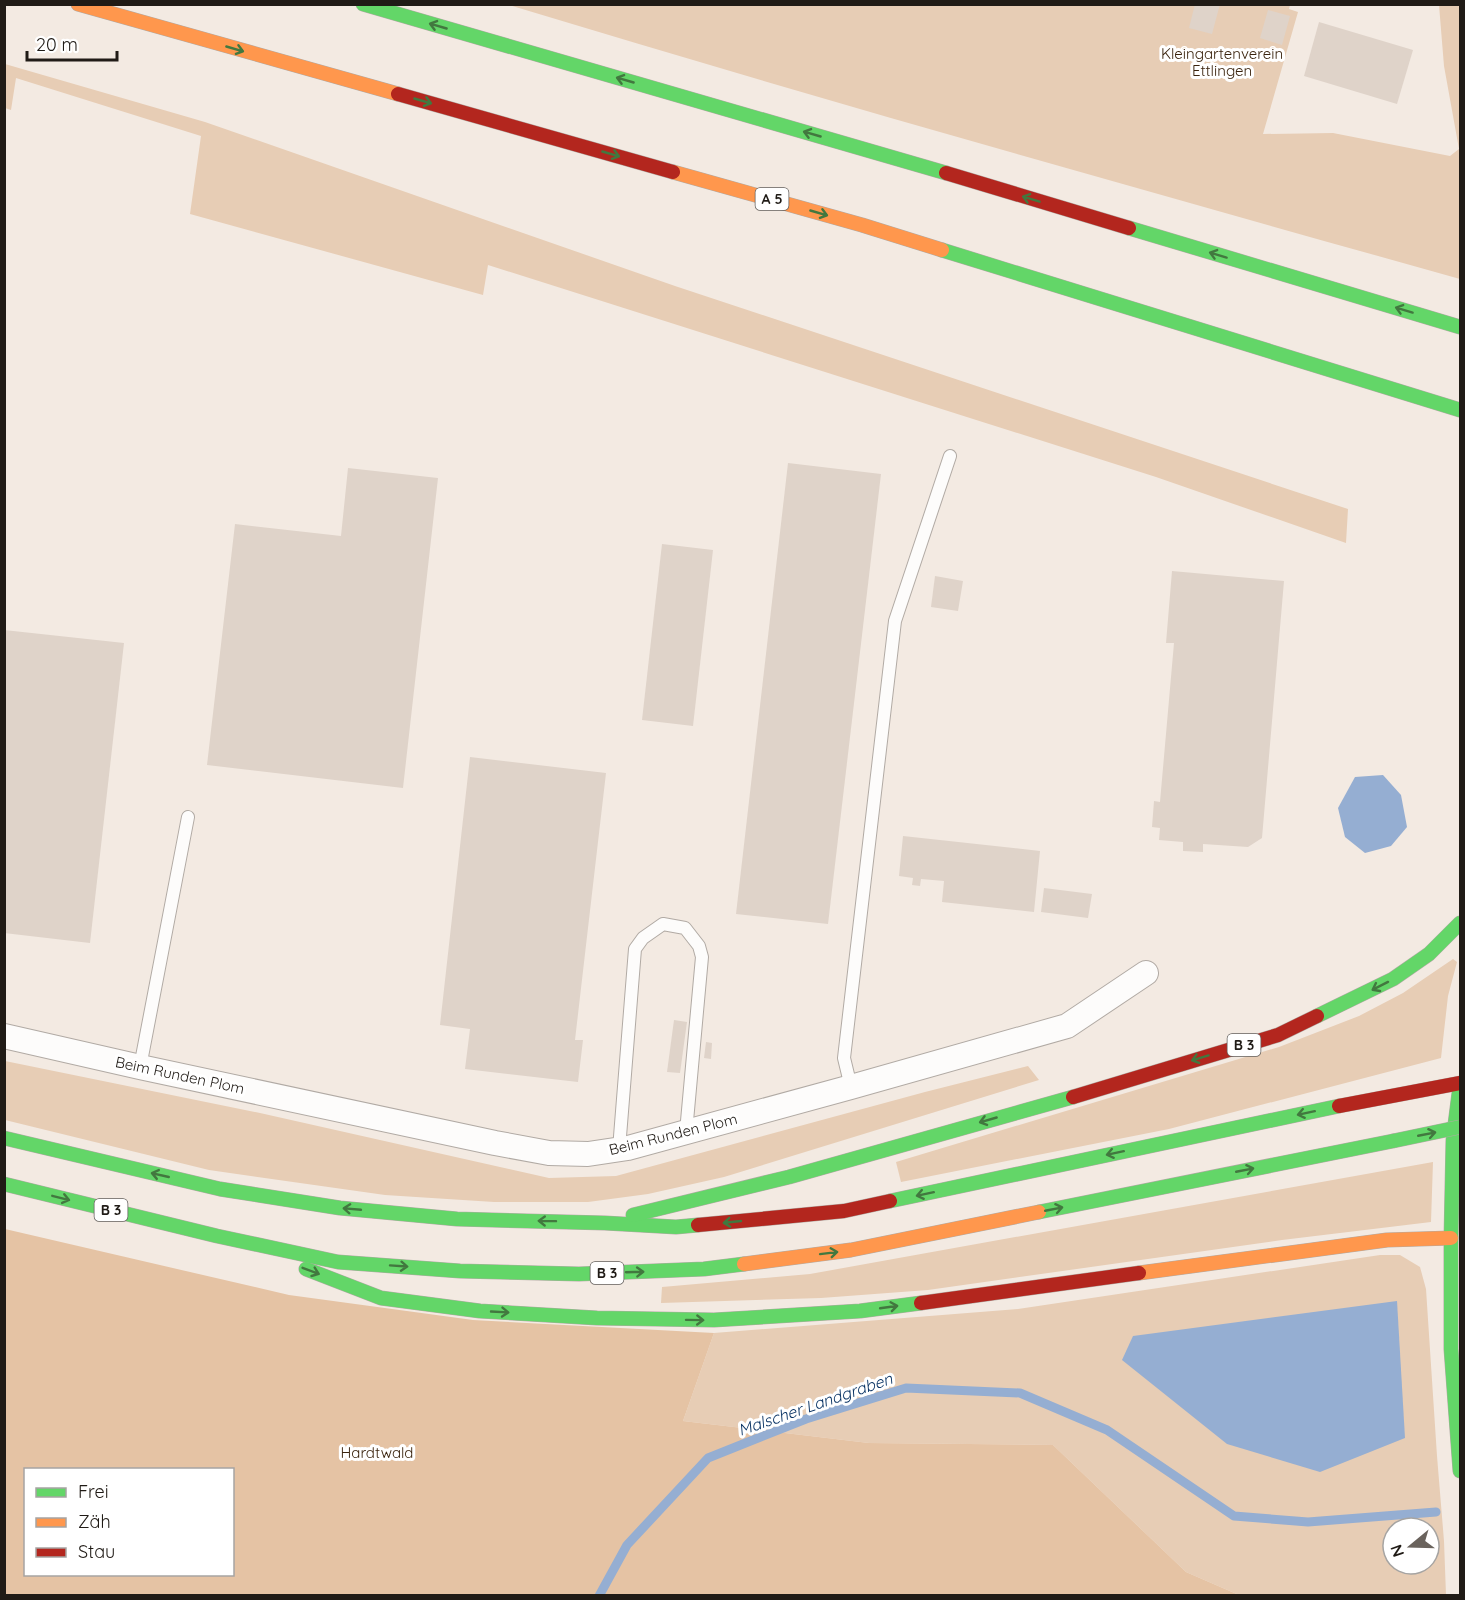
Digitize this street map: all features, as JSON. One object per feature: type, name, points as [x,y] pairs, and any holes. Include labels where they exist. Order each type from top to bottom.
[{"type":"main road","name":"A 5","points":[[78,4],[862,225],[1461,410]]},
{"type":"main road","points":[[363,4],[857,147],[1461,327]]},
{"type":"main road","name":"B 3","points":[[605,1223],[669,1205],[789,1177],[1045,1105],[1278,1035],[1393,979],[1429,954],[1461,923]]},
{"type":"main road","points":[[1461,1084],[1453,1140],[1451,1238],[1451,1349],[1461,1471]]},
{"type":"main road","name":"B 3","points":[[4,1138],[220,1189],[340,1208],[457,1219],[676,1227],[844,1210],[1397,1094],[1461,1084]]},
{"type":"main road","name":"B 3","points":[[4,1184],[217,1236],[338,1262],[449,1270],[579,1274],[704,1269],[851,1251],[1461,1127]]},
{"type":"main road","points":[[217,1236],[381,1298],[480,1311],[597,1318],[714,1320],[860,1311],[1387,1240],[1451,1238]]},
{"type":"street","name":"Beim Runden Plom","points":[[4,1036],[495,1143],[549,1153],[588,1154],[619,1149],[686,1132],[1067,1026],[1146,973]]},
{"type":"lane","points":[[851,1087],[844,1058],[896,621],[950,456]]},
{"type":"lane","points":[[140,1067],[188,817]]},
{"type":"lane","points":[[619,1149],[635,949],[643,938],[663,924],[685,928],[699,946],[702,957],[686,1132]]},
{"type":"green space","name":"Kleingartenverein Ettlingen","points":[[509,5],[1290,5],[1289,9],[1298,12],[1263,134],[1333,133],[1450,156],[1459,149],[1444,66],[1439,5],[1460,5],[1460,279],[1103,179]]},
{"type":"green space","points":[[5,64],[205,122],[675,286],[1348,509],[1346,543],[1156,477],[488,265],[483,295],[190,214],[201,136],[16,78],[11,110],[5,108]]},
{"type":"green space","points":[[1453,959],[1457,962],[1448,996],[1441,1058],[1169,1129],[901,1182],[896,1162],[1279,1047],[1359,1016],[1403,993]]},
{"type":"green space","points":[[5,1061],[260,1113],[549,1178],[616,1176],[1028,1066],[1039,1080],[724,1177],[648,1194],[588,1202],[494,1202],[385,1195],[209,1170],[5,1120]]},
{"type":"green space","points":[[1433,1162],[1431,1222],[1282,1240],[928,1290],[821,1298],[661,1303],[662,1287],[810,1274]]},
{"type":"green space","name":"Hardtwald","points":[[5,1229],[289,1295],[473,1320],[714,1333],[683,1421],[869,1443],[1053,1445],[1186,1572],[1239,1595],[5,1596]]},
{"type":"green space","points":[[1380,1255],[1400,1255],[1420,1267],[1426,1289],[1444,1541],[1446,1595],[1239,1595],[1186,1572],[1053,1445],[869,1443],[683,1421],[714,1333],[1018,1309]]},
{"type":"water","points":[[1383,775],[1401,795],[1407,827],[1391,846],[1365,853],[1345,837],[1338,808],[1355,777]]},
{"type":"water","points":[[1397,1301],[1405,1438],[1320,1472],[1227,1444],[1122,1360],[1133,1336]]},
{"type":"building","points":[[1195,4],[1220,4],[1212,34],[1189,28]]},
{"type":"building","points":[[1268,10],[1290,16],[1282,45],[1260,38]]},
{"type":"building","points":[[1319,22],[1413,50],[1397,104],[1304,76]]},
{"type":"building","points":[[788,463],[881,474],[828,924],[736,914]]},
{"type":"building","points":[[348,468],[438,478],[403,788],[207,765],[235,524],[341,536]]},
{"type":"building","points":[[662,544],[713,550],[693,726],[642,720]]},
{"type":"building","points":[[1172,571],[1284,581],[1262,838],[1248,847],[1203,844],[1203,852],[1183,851],[1183,842],[1159,840],[1160,828],[1152,827],[1154,801],[1160,802],[1174,643],[1166,643]]},
{"type":"building","points":[[935,576],[963,581],[958,611],[931,607]]},
{"type":"building","points":[[4,630],[124,643],[90,943],[4,933]]},
{"type":"building","points":[[470,757],[606,773],[575,1040],[583,1040],[578,1082],[465,1069],[470,1029],[440,1025]]},
{"type":"building","points":[[903,836],[1040,851],[1034,912],[942,902],[944,881],[921,879],[920,886],[912,885],[913,878],[899,876]]},
{"type":"building","points":[[1044,888],[1092,894],[1088,918],[1041,912]]},
{"type":"building","points":[[674,1020],[687,1022],[680,1073],[667,1072]]},
{"type":"building","points":[[706,1042],[712,1043],[711,1059],[704,1058]]},
{"type":"waterway","name":"Malscher Landgraben","points":[[599,1596],[627,1545],[708,1458],[806,1419],[906,1388],[1020,1393],[1107,1430],[1234,1516],[1308,1522],[1436,1512]]},
{"type":"traffic: fast","points":[[363,4],[946,173]]},
{"type":"traffic: fast","points":[[1129,228],[1460,327]]},
{"type":"traffic: fast","points":[[942,250],[1460,410]]},
{"type":"traffic: fast","points":[[1317,1016],[1393,979],[1429,954],[1460,923]]},
{"type":"traffic: fast","points":[[1460,1085],[1453,1140],[1451,1238],[1451,1349],[1460,1471]]},
{"type":"traffic: fast","points":[[633,1215],[789,1177],[1073,1097]]},
{"type":"traffic: fast","points":[[890,1201],[1339,1106]]},
{"type":"traffic: fast","points":[[1393,1141],[1460,1127]]},
{"type":"traffic: fast","points":[[4,1138],[220,1189],[340,1208],[457,1219],[676,1227],[698,1225]]},
{"type":"traffic: fast","points":[[1039,1212],[1393,1141]]},
{"type":"traffic: fast","points":[[4,1184],[217,1236],[338,1262],[460,1271],[579,1274],[704,1269],[744,1264]]},
{"type":"traffic: fast","points":[[306,1269],[381,1298],[480,1311],[597,1318],[714,1320],[860,1311],[921,1303]]},
{"type":"traffic: slow","points":[[78,4],[398,94]]},
{"type":"traffic: slow","points":[[673,172],[942,250]]},
{"type":"traffic: slow","points":[[744,1264],[851,1250],[1039,1212]]},
{"type":"traffic: slow","points":[[1139,1273],[1387,1240],[1451,1238]]},
{"type":"traffic: jam","points":[[398,94],[673,172]]},
{"type":"traffic: jam","points":[[946,173],[1129,228]]},
{"type":"traffic: jam","points":[[1073,1097],[1278,1035],[1317,1016]]},
{"type":"traffic: jam","points":[[1339,1106],[1460,1083]]},
{"type":"traffic: jam","points":[[698,1225],[844,1211],[890,1201]]},
{"type":"traffic: jam","points":[[921,1303],[1139,1273]]}]
